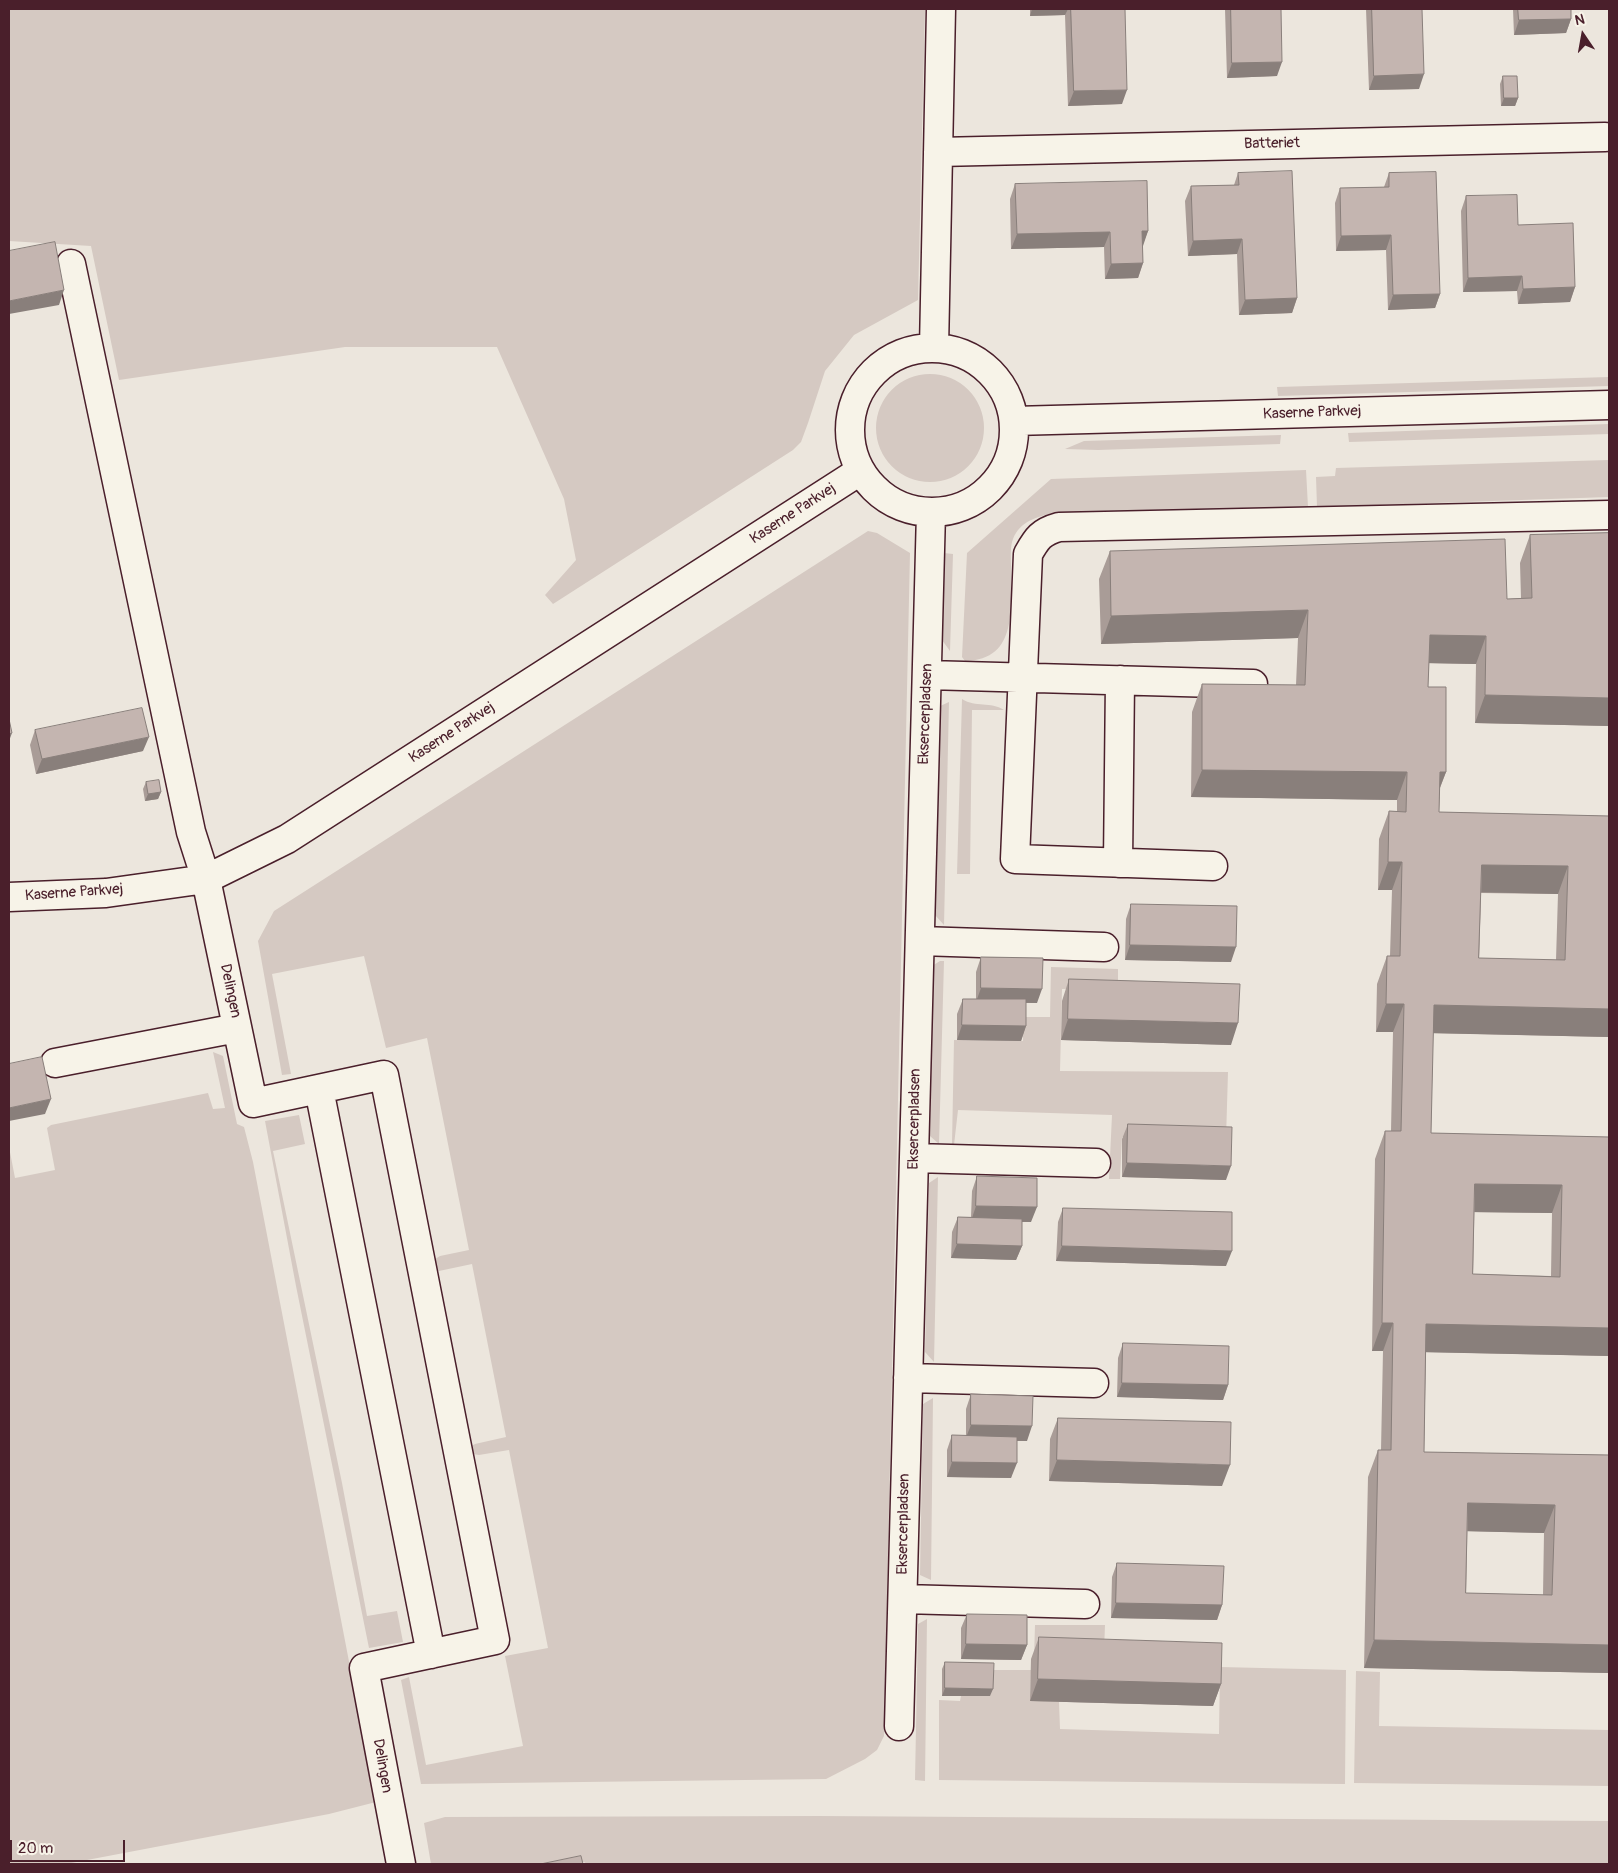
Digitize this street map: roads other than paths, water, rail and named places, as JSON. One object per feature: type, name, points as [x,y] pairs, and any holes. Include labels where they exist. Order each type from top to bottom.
[{"type":"street","points":[[934,348],[941,9]]},
{"type":"street","name":"Batteriet","points":[[938,152],[1605,137]]},
{"type":"street","name":"Delingen","points":[[71,264],[191,832],[206,879],[253,1104],[319,1089]]},
{"type":"street","points":[[934,348],[957,351],[978,362],[996,378],[1008,398],[1014,421],[1013,449],[1002,474],[983,495],[958,508],[931,512],[903,507],[878,492],[860,470],[852,447],[850,423],[856,398],[868,377],[887,361],[909,351],[934,348]]},
{"type":"street","name":"Kaserne Parkvej","points":[[1014,421],[1609,405]]},
{"type":"street","name":"Kaserne Parkvej","points":[[9,897],[106,893],[206,879],[287,839],[860,470]]},
{"type":"street","name":"Eksercerpladsen","points":[[900,1726],[931,512]]},
{"type":"street","points":[[1214,866],[1015,859],[1028,554],[1035,541],[1046,531],[1059,527],[1609,515]]},
{"type":"street","points":[[926,675],[1253,684]]},
{"type":"street","points":[[1118,863],[1120,680]]},
{"type":"street","points":[[920,941],[1104,947]]},
{"type":"street","points":[[55,1063],[237,1028]]},
{"type":"street","points":[[384,1075],[495,1640],[431,1654],[319,1089],[384,1075]]},
{"type":"street","points":[[914,1158],[1096,1163]]},
{"type":"street","points":[[908,1378],[1094,1383]]},
{"type":"street","points":[[902,1599],[1085,1604]]},
{"type":"street","name":"Delingen","points":[[401,1864],[364,1668],[431,1654]]}]
